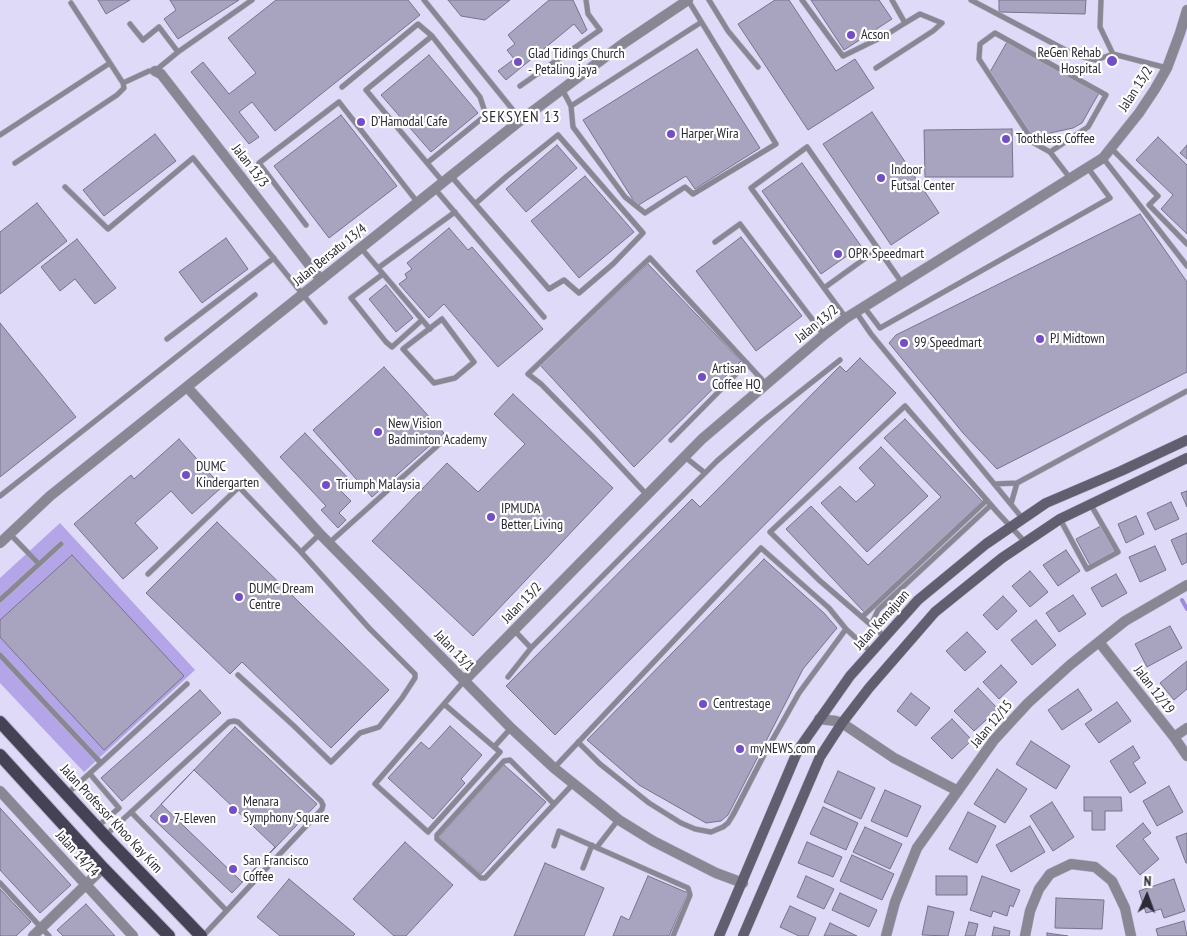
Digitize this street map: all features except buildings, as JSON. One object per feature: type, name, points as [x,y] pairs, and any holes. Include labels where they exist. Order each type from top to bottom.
[{"type":"main road","name":"Jalan Kemajuan","points":[[719,936],[798,750],[850,676],[918,600],[986,544],[1046,503],[1187,440]]},
{"type":"main road","points":[[743,936],[820,758],[842,723],[869,688],[935,612],[1002,558],[1060,519],[1187,458]]},
{"type":"main road","name":"Jalan Professor Khoo Kay Kim","points":[[0,722],[66,795],[201,936]]},
{"type":"main road","points":[[0,755],[103,868],[169,936]]},
{"type":"street","name":"Jalan Bersatu 13/4","points":[[0,543],[50,496],[521,120],[624,43],[688,0]]},
{"type":"street","name":"Jalan 13/2","points":[[464,681],[702,439],[824,335],[846,318],[1103,158],[1139,113],[1167,68],[1187,10]]},
{"type":"street","name":"Jalan 13/3","points":[[155,71],[161,74],[321,280]]},
{"type":"street","name":"Jalan 13/1","points":[[187,387],[328,543],[511,728],[554,768],[619,820],[653,841],[716,873],[743,883]]},
{"type":"street","name":"Jalan 12/15","points":[[886,936],[895,902],[917,848],[994,740],[1028,703],[1070,665],[1125,621],[1187,585]]},
{"type":"street","name":"Jalan 12/19","points":[[1099,642],[1187,756]]},
{"type":"street","points":[[819,719],[842,723],[894,758],[958,791]]},
{"type":"street","points":[[1174,737],[1187,728]]},
{"type":"street","name":"Jalan 14/14","points":[[0,791],[133,936]]},
{"type":"street","points":[[1025,936],[1030,911],[1039,889],[1050,874],[1071,864],[1095,867],[1112,881],[1125,908],[1131,936]]},
{"type":"street","points":[[33,936],[103,868]]},
{"type":"lane","points":[[123,83],[150,71],[155,71],[178,52],[252,0]]},
{"type":"lane","points":[[424,0],[521,120]]},
{"type":"lane","points":[[520,86],[600,30],[588,14],[586,0]]},
{"type":"lane","points":[[562,89],[571,106],[573,127],[625,197],[645,213],[685,186],[693,194],[776,144],[729,66],[700,23],[688,0]]},
{"type":"lane","points":[[708,0],[728,31],[758,67]]},
{"type":"lane","points":[[802,0],[843,56],[886,35],[920,14],[942,23],[933,32],[876,68]]},
{"type":"lane","points":[[892,0],[905,23]]},
{"type":"lane","points":[[971,0],[1074,55],[1096,60],[1113,54],[1167,68]]},
{"type":"lane","points":[[1100,0],[1100,27],[1113,54]]},
{"type":"lane","points":[[15,162],[123,90],[123,83],[71,3]]},
{"type":"lane","points":[[571,106],[700,23]]},
{"type":"lane","points":[[130,24],[143,40],[159,27],[178,52]]},
{"type":"lane","points":[[342,87],[418,24],[432,36],[480,97],[486,114],[427,163]]},
{"type":"lane","points":[[1050,152],[1088,127],[1106,95],[995,33],[980,44],[979,60],[1034,142],[1050,152],[1070,178]]},
{"type":"lane","points":[[432,36],[366,90],[443,182],[476,203],[549,289],[564,280],[579,292],[613,264],[643,233],[558,135],[506,176],[476,203]]},
{"type":"lane","points":[[0,135],[110,63]]},
{"type":"lane","points":[[306,225],[259,163],[340,102],[418,202]]},
{"type":"lane","points":[[846,318],[751,188],[807,147],[902,283]]},
{"type":"lane","points":[[1111,147],[1158,196],[1149,205],[1187,244]]},
{"type":"lane","points":[[65,187],[108,229],[193,158],[325,322]]},
{"type":"lane","points":[[1103,158],[1187,266]]},
{"type":"lane","points":[[860,310],[880,328],[1110,198],[1087,167]]},
{"type":"lane","points":[[443,182],[455,212],[544,317]]},
{"type":"lane","points":[[378,268],[455,212]]},
{"type":"lane","points":[[715,242],[740,224],[824,335]]},
{"type":"lane","points":[[361,248],[430,329]]},
{"type":"lane","points":[[824,288],[878,249]]},
{"type":"lane","points":[[167,339],[274,258]]},
{"type":"lane","points":[[647,495],[580,423],[541,384],[528,374],[650,258],[766,384]]},
{"type":"lane","points":[[383,274],[351,298],[386,342],[392,347],[422,320]]},
{"type":"lane","points":[[0,496],[255,295]]},
{"type":"lane","points":[[860,310],[871,334],[1023,519]]},
{"type":"lane","points":[[442,319],[474,362],[455,378],[434,383],[403,349],[430,329],[442,319]]},
{"type":"lane","points":[[508,677],[531,648],[706,473],[763,421],[840,360]]},
{"type":"lane","points":[[671,440],[747,363]]},
{"type":"lane","points":[[994,484],[1017,483],[1187,391]]},
{"type":"lane","points":[[885,636],[819,580],[770,532],[905,406],[1026,542]]},
{"type":"lane","points":[[328,543],[445,438]]},
{"type":"lane","points":[[685,456],[706,473]]},
{"type":"lane","points":[[1011,504],[1017,483]]},
{"type":"lane","points":[[148,574],[239,488],[301,552],[369,628],[416,674],[402,698],[379,727],[360,733],[331,762],[238,675]]},
{"type":"lane","points":[[862,617],[989,502]]},
{"type":"lane","points":[[871,625],[878,610],[989,502]]},
{"type":"lane","points":[[1060,519],[1087,569],[1118,552],[1090,504]]},
{"type":"lane","points":[[10,534],[38,564]]},
{"type":"lane","points":[[301,552],[320,534]]},
{"type":"lane","points":[[0,600],[61,544]]},
{"type":"lane","points":[[554,768],[760,548],[829,608],[846,628],[871,652]]},
{"type":"lane","points":[[578,742],[600,764],[649,803],[681,823],[695,829],[711,832],[723,827],[728,822],[799,693],[846,628]]},
{"type":"lane","points":[[514,630],[531,648]]},
{"type":"lane","points":[[0,655],[101,763]]},
{"type":"lane","points":[[444,704],[500,752],[428,832],[375,784],[444,704],[464,681]]},
{"type":"lane","points":[[66,795],[187,684]]},
{"type":"lane","points":[[101,832],[131,812],[229,722],[234,721],[238,722],[321,801],[322,809],[201,936]]},
{"type":"lane","points":[[494,747],[511,728]]},
{"type":"lane","points":[[554,804],[510,760],[504,760],[437,835],[438,839],[481,878],[486,878],[573,784]]},
{"type":"lane","points":[[90,774],[119,808],[101,832]]},
{"type":"lane","points":[[131,812],[226,910]]},
{"type":"lane","points":[[583,868],[594,846],[619,820]]},
{"type":"lane","points":[[554,846],[559,831],[680,884],[690,891],[673,936]]},
{"type":"lane","points":[[0,883],[49,936]]},
{"type":"shaded area","points":[[60,523],[195,670],[84,772],[0,683],[0,578]]},
{"type":"waterway","points":[[1182,600],[1187,609]]},
{"type":"place","name":"Acson","points":[[851,35]]},
{"type":"place","name":"ReGen Rehab Hospital","points":[[1112,61]]},
{"type":"place","name":"Glad Tidings Church - Petaling jaya","points":[[518,62]]},
{"type":"place","name":"D’Hamodal Cafe","points":[[361,122]]},
{"type":"place","name":"Harper Wira","points":[[671,134]]},
{"type":"place","name":"Toothless Coffee","points":[[1006,139]]},
{"type":"place","name":"Indoor Futsal Center","points":[[881,178]]},
{"type":"place","name":"OPR Speedmart","points":[[838,254]]},
{"type":"place","name":"PJ Midtown","points":[[1040,339]]},
{"type":"place","name":"99 Speedmart","points":[[904,343]]},
{"type":"place","name":"Artisan Coffee HQ","points":[[702,377]]},
{"type":"place","name":"New Vision Badminton Academy","points":[[378,432]]},
{"type":"place","name":"DUMC Kindergarten","points":[[186,475]]},
{"type":"place","name":"Triumph Malaysia","points":[[326,485]]},
{"type":"place","name":"IPMUDA Better Living","points":[[491,517]]},
{"type":"place","name":"DUMC Dream Centre","points":[[239,597]]},
{"type":"place","name":"Centrestage","points":[[703,704]]},
{"type":"place","name":"myNEWS.com","points":[[740,749]]},
{"type":"place","name":"Menara Symphony Square","points":[[233,810]]},
{"type":"place","name":"7-Eleven","points":[[164,819]]},
{"type":"place","name":"San Francisco Coffee","points":[[233,869]]},
{"type":"district","name":"SEKSYEN 13","points":[[521,117]]}]
